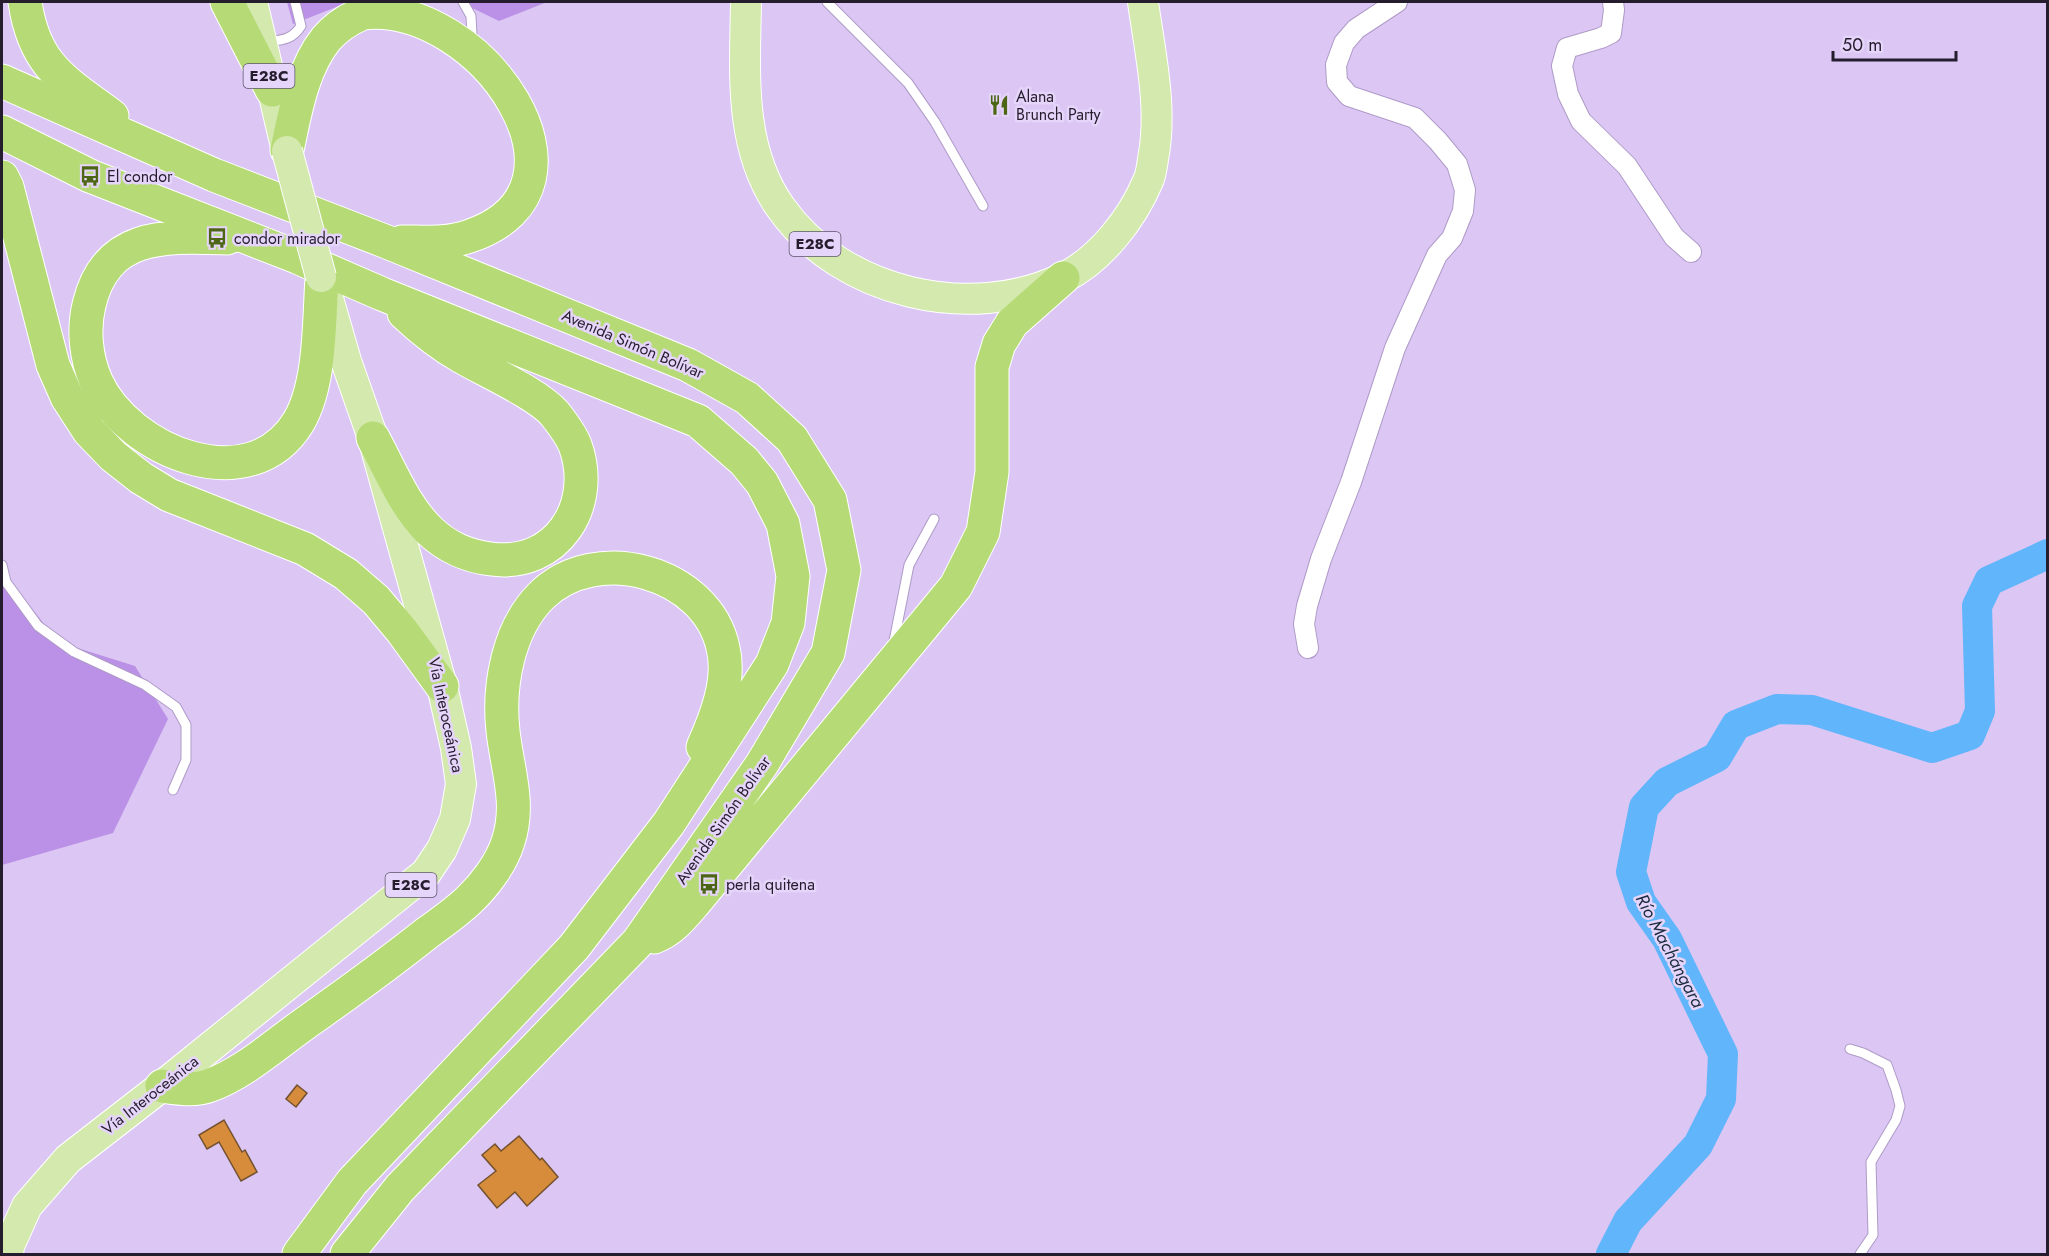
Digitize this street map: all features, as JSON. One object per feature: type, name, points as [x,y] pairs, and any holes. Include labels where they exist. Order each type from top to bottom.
[{"type":"highway","points":[[25,2],[28,22],[34,39],[44,59],[59,77],[162,152]]},
{"type":"highway","points":[[227,2],[272,90]]},
{"type":"highway","points":[[287,150],[303,86],[313,60],[327,39],[347,20],[371,9],[394,4],[418,7],[442,15],[472,35],[505,73],[519,97],[528,122],[532,145],[531,166],[523,191],[511,210],[493,226],[469,236],[444,242],[387,242]]},
{"type":"highway","name":"Avenida Simón Bolívar","points":[[2,81],[214,175],[387,242],[688,365],[747,398],[792,439],[830,500],[844,570],[828,654],[762,764],[638,942],[400,1188],[347,1254]]},
{"type":"highway","points":[[2,132],[90,176],[253,239],[382,294],[698,422],[744,461],[762,483],[783,524],[794,576],[788,623],[772,664],[669,822],[574,948],[352,1182],[299,1254]]},
{"type":"highway","points":[[2,177],[16,220],[53,365],[67,398],[89,431],[112,456],[169,495],[305,549],[346,574],[376,600],[442,686]]},
{"type":"highway","points":[[253,239],[170,237],[141,243],[115,256],[100,274],[91,294],[86,316],[86,339],[89,363],[97,383],[111,404],[127,421],[146,437],[168,450],[191,458],[220,463],[246,461],[267,454],[286,440],[300,419],[310,391],[315,362],[321,278]]},
{"type":"highway","points":[[638,942],[664,933],[683,916],[956,586],[983,532],[992,472],[992,368],[999,344],[1012,322],[1063,278]]},
{"type":"highway","points":[[373,438],[414,511],[430,531],[462,553],[505,561],[525,558],[556,541],[577,508],[581,483],[579,460],[574,442],[554,412],[529,394],[460,356],[427,334],[382,294]]},
{"type":"highway","points":[[162,1086],[188,1089],[205,1087],[233,1074],[392,961],[468,902],[491,875],[508,843],[513,819],[514,791],[503,732],[501,695],[506,665],[516,636],[528,613],[541,596],[563,580],[587,571],[614,567],[659,576],[680,587],[702,606],[715,625],[724,649],[725,674],[719,704],[709,735],[669,822]]},
{"type":"main road","name":"Vía Interoceánica","points":[[8,1254],[9,1246],[27,1206],[68,1159],[426,873],[442,849],[455,819],[461,784],[456,748],[442,686],[373,438],[346,361],[321,278],[272,90],[252,2]]},
{"type":"main road","name":"E28C","points":[[746,2],[745,77],[753,148],[766,181],[780,207],[800,232],[835,260],[891,287],[951,299],[981,299],[1035,289],[1063,278],[1083,266],[1108,244],[1130,214],[1149,180],[1156,146],[1157,112],[1143,2]]},
{"type":"street","points":[[1128,2],[1151,66]]},
{"type":"street","points":[[1308,648],[1304,624],[1321,559],[1351,482],[1395,348],[1437,255],[1452,238],[1463,211],[1466,190],[1457,164],[1415,118],[1349,96],[1337,82],[1336,64],[1344,43],[1356,29],[1397,2]]},
{"type":"street","points":[[1613,2],[1611,33],[1567,48],[1562,66],[1568,94],[1581,121],[1627,166],[1674,237],[1691,252]]},
{"type":"lane","points":[[261,43],[287,39],[296,34],[301,26],[295,2]]},
{"type":"lane","points":[[463,2],[471,16],[472,35]]},
{"type":"lane","points":[[827,2],[908,83],[935,122],[982,206]]},
{"type":"lane","points":[[889,666],[909,565],[934,519]]},
{"type":"lane","points":[[2,565],[6,582],[38,626],[74,652],[145,685],[176,706],[186,725],[186,760],[173,790]]},
{"type":"lane","points":[[1850,1050],[1863,1053],[1887,1065],[1900,1106],[1896,1120],[1870,1162],[1873,1235],[1860,1254]]},
{"type":"shaded area","points":[[287,2],[349,2],[293,24]]},
{"type":"shaded area","points":[[460,2],[547,2],[499,21]]},
{"type":"shaded area","points":[[2,570],[58,642],[135,666],[168,719],[113,833],[2,865]]},
{"type":"building","points":[[297,1085],[307,1093],[296,1107],[286,1099]]},
{"type":"building","points":[[224,1120],[242,1152],[245,1150],[257,1172],[241,1181],[219,1142],[207,1149],[199,1135]]},
{"type":"building","points":[[519,1136],[558,1177],[527,1206],[515,1192],[497,1208],[478,1185],[496,1171],[482,1155],[495,1144],[501,1151]]},
{"type":"waterway","name":"Río Machángara","points":[[1611,1254],[1628,1221],[1698,1145],[1721,1099],[1723,1054],[1667,939],[1641,902],[1631,872],[1644,807],[1667,782],[1717,757],[1736,725],[1777,709],[1812,710],[1932,748],[1970,735],[1980,711],[1977,606],[1989,581],[2048,554]]},
{"type":"place","name":"Alana Brunch Party","points":[[999,105]]},
{"type":"place","name":"El condor","points":[[90,176]]},
{"type":"place","name":"condor mirador","points":[[217,238]]},
{"type":"place","name":"perla quitena","points":[[709,884]]}]
